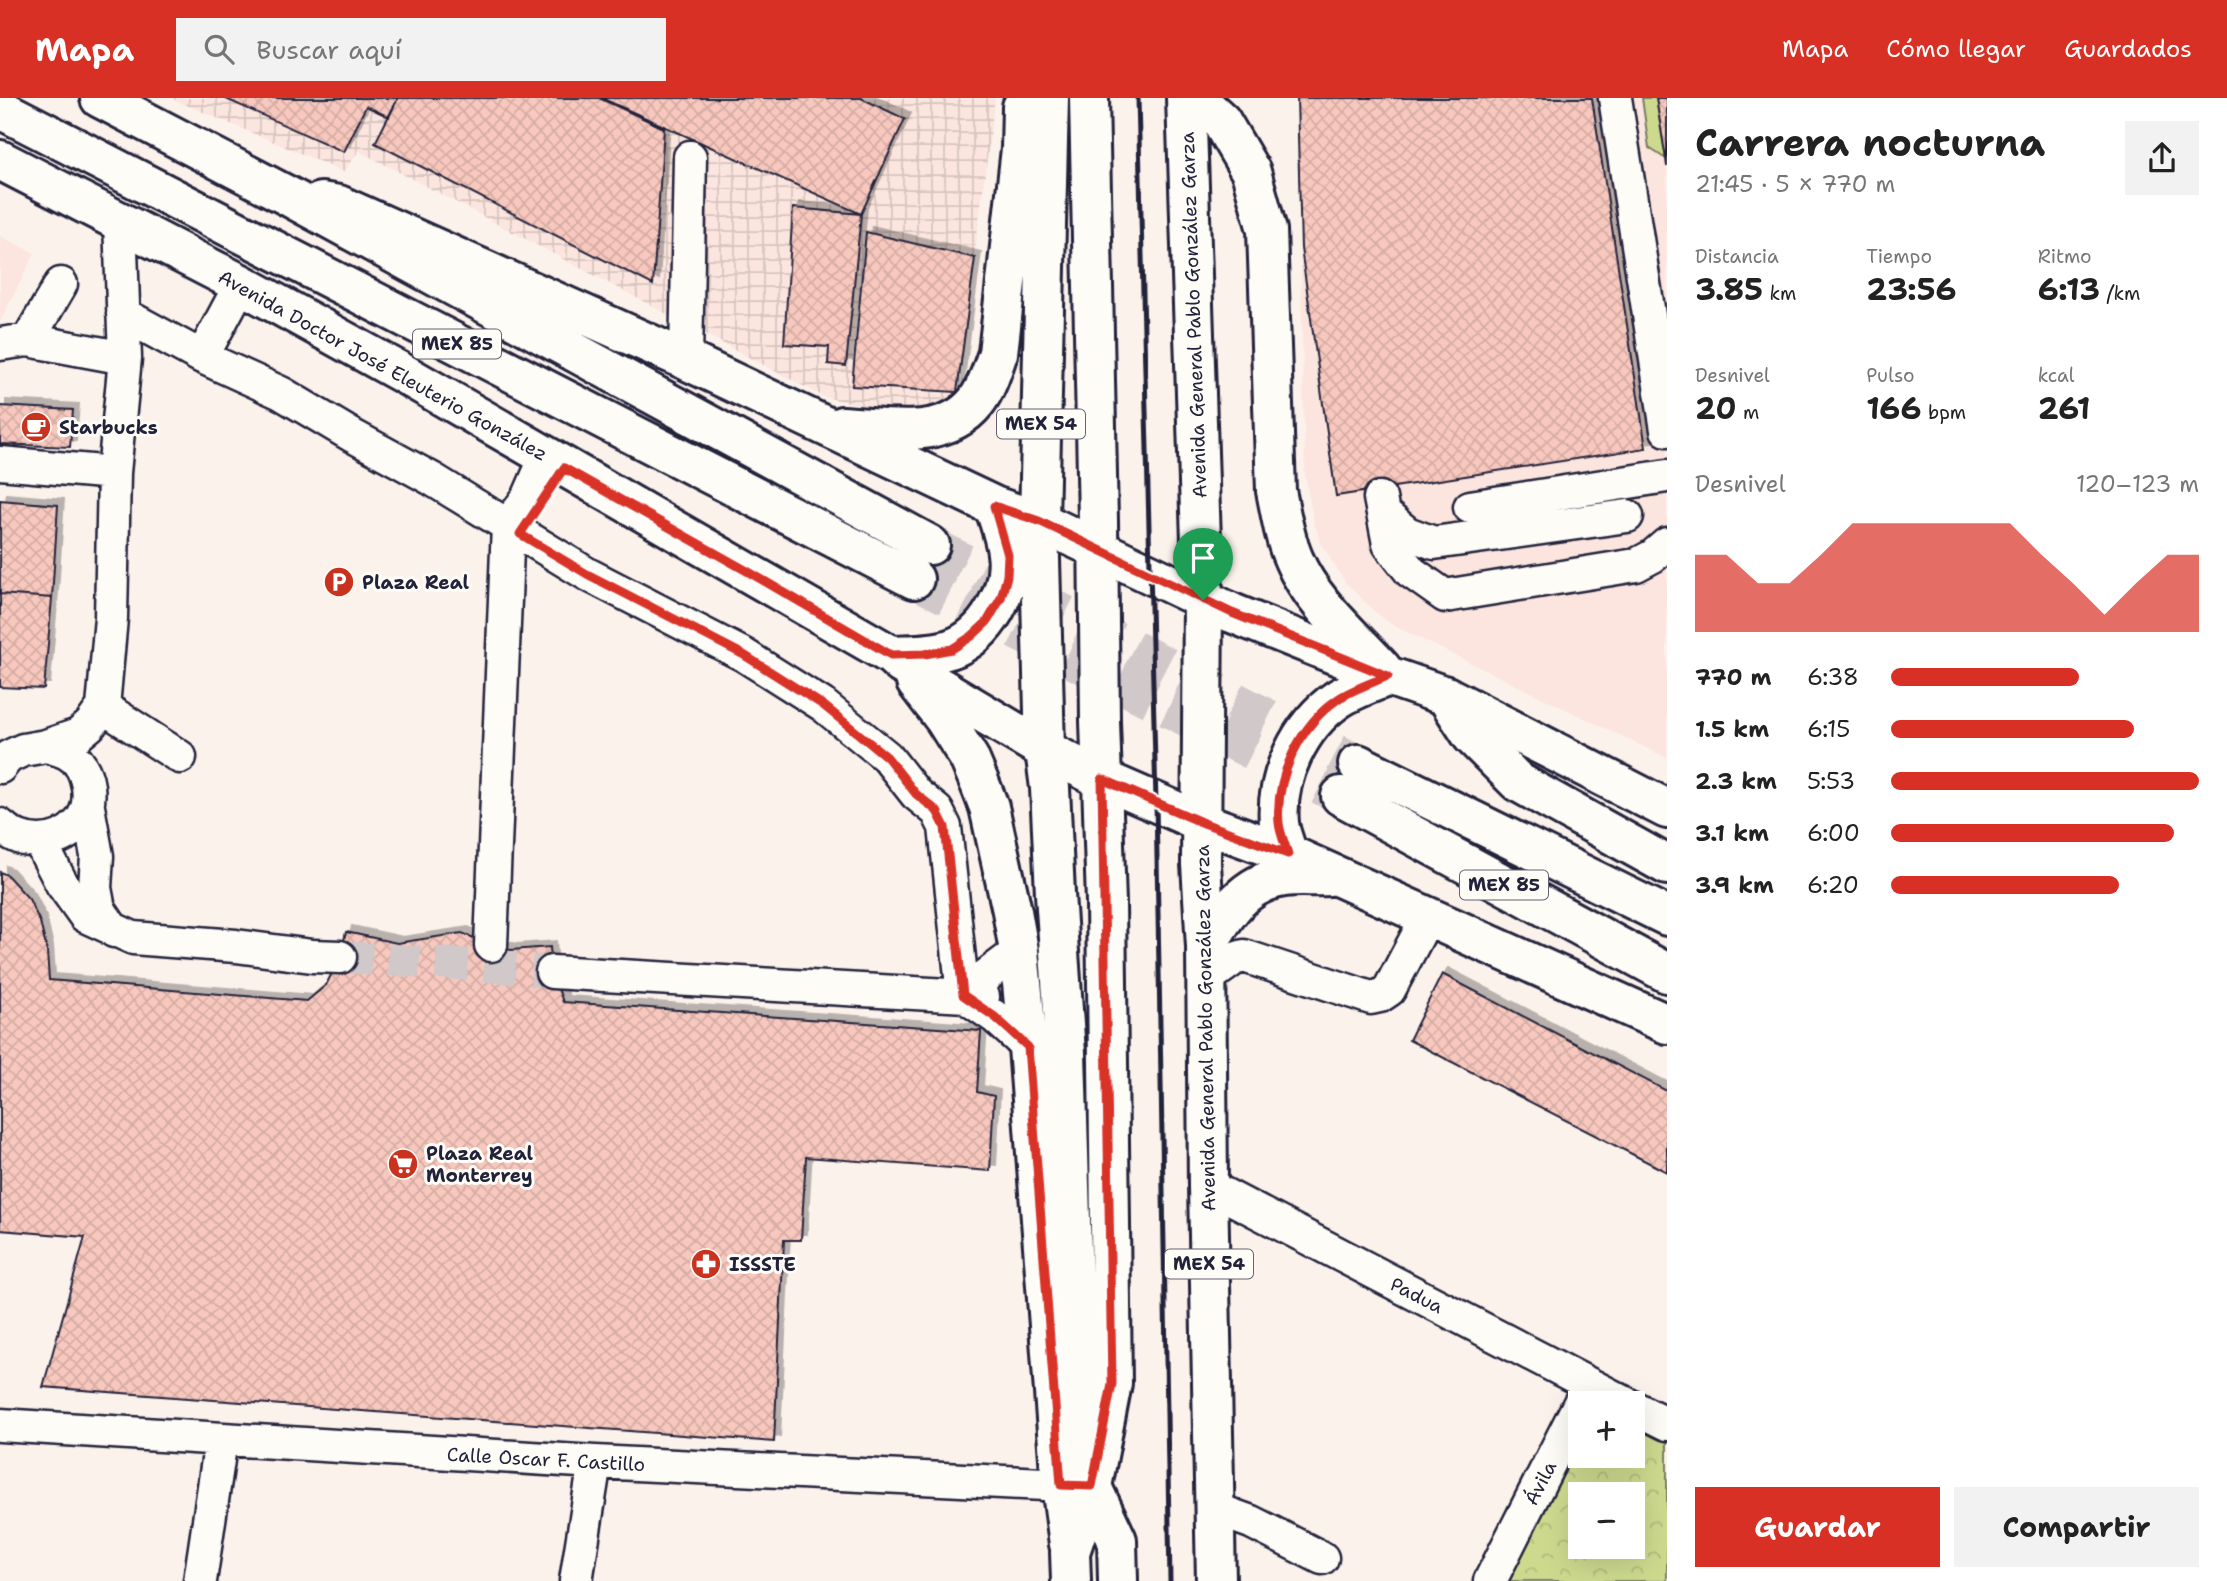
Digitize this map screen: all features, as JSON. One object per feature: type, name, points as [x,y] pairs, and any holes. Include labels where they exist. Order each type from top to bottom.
[{"type":"main road","name":"MEX 85","points":[[100,98],[286,195],[930,545]]},
{"type":"main road","points":[[827,425],[925,429],[946,424],[961,416],[976,402],[988,382],[1000,340],[1020,162],[1023,98]]},
{"type":"main road","name":"MEX 54","points":[[1049,98],[1039,521],[1045,750],[1066,1053],[1077,1486],[1117,1540],[1118,1581]]},
{"type":"main road","name":"MEX 54","points":[[1077,1486],[1112,1384],[1106,903],[1100,721],[1089,98]]},
{"type":"main road","name":"Avenida General Pablo González Garza","points":[[1186,98],[1203,600],[1201,864],[1206,963],[1216,1581]]},
{"type":"main road","points":[[1196,98],[1221,121],[1251,172],[1267,230],[1276,491],[1293,560],[1310,590],[1388,676]]},
{"type":"main road","name":"MEX 85","points":[[0,109],[914,579]]},
{"type":"main road","name":"Avenida Doctor José Eleuterio González","points":[[0,160],[241,284],[404,374],[747,571],[1045,750],[1102,779],[1201,822]]},
{"type":"main road","points":[[286,195],[339,205],[686,360],[994,506],[1039,521],[1203,600],[1388,676],[1446,696],[1667,809]]},
{"type":"main road","points":[[994,506],[1008,555],[1007,576],[1001,598],[987,622],[952,649],[896,659],[946,720],[969,758],[989,807],[1013,911],[1077,1486],[1070,1567]]},
{"type":"main road","points":[[1288,854],[1279,823],[1281,789],[1292,754],[1313,723],[1338,699],[1388,676]]},
{"type":"main road","points":[[1446,696],[1472,736],[1518,782],[1667,865]]},
{"type":"main road","name":"MEX 85","points":[[1667,916],[1349,780],[1667,974]]},
{"type":"main road","name":"MEX 85","points":[[1201,822],[1339,876],[1667,1024]]},
{"type":"main road","points":[[1206,963],[1228,910],[1247,891],[1259,884],[1284,877],[1339,876]]},
{"type":"main road","points":[[1024,1003],[1037,998],[1062,981],[1087,945],[1106,903]]},
{"type":"street","points":[[1615,98],[1667,430]]},
{"type":"street","points":[[686,360],[690,157]]},
{"type":"street","points":[[0,767],[8,757],[23,750],[46,746],[78,735],[90,725],[103,707],[111,618],[114,473],[125,358],[120,222]]},
{"type":"street","points":[[14,342],[61,284]]},
{"type":"street","points":[[202,357],[241,284]]},
{"type":"street","points":[[123,314],[202,357],[281,393],[512,535],[744,655],[823,705],[887,757],[916,794],[937,811],[945,827],[969,995],[1028,1047],[1066,1053]]},
{"type":"street","points":[[14,342],[125,358]]},
{"type":"street","points":[[491,945],[512,535],[529,496],[555,462]]},
{"type":"street","points":[[0,463],[114,473]]},
{"type":"street","points":[[1470,507],[1667,476]]},
{"type":"street","points":[[1628,516],[1434,543],[1407,533],[1381,505],[1389,544],[1411,572],[1445,596],[1636,565],[1667,544]]},
{"type":"street","points":[[103,707],[180,757]]},
{"type":"street","points":[[46,746],[67,753],[79,762],[87,778],[88,807],[97,856],[95,888],[99,909],[114,931]]},
{"type":"street","points":[[0,825],[10,834],[26,841],[40,842],[61,836],[79,824],[88,807]]},
{"type":"street","points":[[40,842],[62,884],[85,916],[114,931],[133,938],[340,957]]},
{"type":"street","points":[[1206,963],[1244,956],[1371,998],[1389,990],[1427,916]]},
{"type":"street","points":[[969,995],[987,975],[1019,951]]},
{"type":"street","points":[[552,972],[969,995],[1024,1003]]},
{"type":"street","name":"Padua","points":[[1208,1186],[1601,1391]]},
{"type":"street","name":"Ávila","points":[[1490,1581],[1589,1385]]},
{"type":"street","points":[[1645,1412],[1667,1424]]},
{"type":"street","name":"Calle Oscar F. Castillo","points":[[0,1425],[595,1462],[1077,1486]]},
{"type":"street","points":[[200,1581],[221,1440]]},
{"type":"street","points":[[576,1581],[595,1462]]},
{"type":"street","points":[[1215,1509],[1251,1522],[1322,1559]]},
{"type":"shaded area","points":[[170,98],[995,98],[955,406],[904,414],[824,397],[359,151],[344,172]]},
{"type":"shaded area","points":[[1297,98],[1667,98],[1667,758],[1394,626],[1376,613],[1345,582],[1322,545],[1314,523],[1305,476]]},
{"type":"shaded area","points":[[0,236],[35,253],[0,322]]},
{"type":"green space","points":[[1642,98],[1656,98],[1666,159],[1649,148]]},
{"type":"green space","points":[[1645,1425],[1667,1437],[1667,1581],[1503,1581],[1568,1444],[1568,1468],[1645,1468]]},
{"type":"building","points":[[224,98],[398,98],[389,117],[366,106],[344,152]]},
{"type":"building","points":[[398,98],[599,98],[664,128],[653,285],[375,143]]},
{"type":"building","points":[[601,98],[861,98],[905,119],[861,214]]},
{"type":"building","points":[[1297,98],[1592,98],[1646,448],[1336,496],[1301,248]]},
{"type":"building","points":[[1656,98],[1667,98],[1667,167],[1666,159]]},
{"type":"building","points":[[793,208],[861,214],[846,366],[828,364],[829,347],[784,344]]},
{"type":"building","points":[[866,232],[975,258],[957,392],[852,386]]},
{"type":"building","name":"Starbucks","points":[[0,406],[73,410],[70,447],[0,444]]},
{"type":"building","points":[[0,500],[58,505],[52,598],[0,594]]},
{"type":"building","points":[[0,594],[52,598],[44,689],[0,687]]},
{"type":"building","name":"Plaza Real Monterrey","points":[[0,872],[7,875],[29,899],[40,922],[47,951],[49,980],[307,1001],[326,985],[340,957],[346,932],[397,943],[462,933],[511,950],[550,947],[552,972],[563,1002],[981,1031],[977,1092],[994,1096],[990,1171],[806,1157],[801,1240],[784,1240],[774,1442],[43,1387],[85,1237],[0,1230]]},
{"type":"building","points":[[1442,974],[1667,1091],[1667,1172],[1409,1040]]},
{"type":"tunnel","points":[[930,545],[1358,764]]},
{"type":"tunnel","points":[[914,579],[1341,796]]},
{"type":"tunnel","points":[[340,957],[552,972]]},
{"type":"railway","points":[[1138,98],[1156,802],[1170,1581]]},
{"type":"place","name":"Starbucks","points":[[36,427]]},
{"type":"place","name":"Plaza Real","points":[[339,582]]},
{"type":"place","name":"Plaza Real Monterrey","points":[[403,1164]]},
{"type":"place","name":"ISSSTE","points":[[706,1264]]},
{"type":"route","points":[[564,468],[891,655],[925,654],[952,649],[987,622],[1001,598],[1007,576],[1008,555],[994,506],[1039,521],[1203,600],[1388,676],[1338,699],[1313,723],[1292,754],[1281,789],[1279,823],[1288,854],[1201,822],[1102,779],[1112,1384],[1092,1486],[1061,1485],[1028,1047],[995,1017],[963,995],[945,827],[937,811],[916,794],[887,757],[823,705],[744,655],[587,574],[520,534],[564,468]]}]
